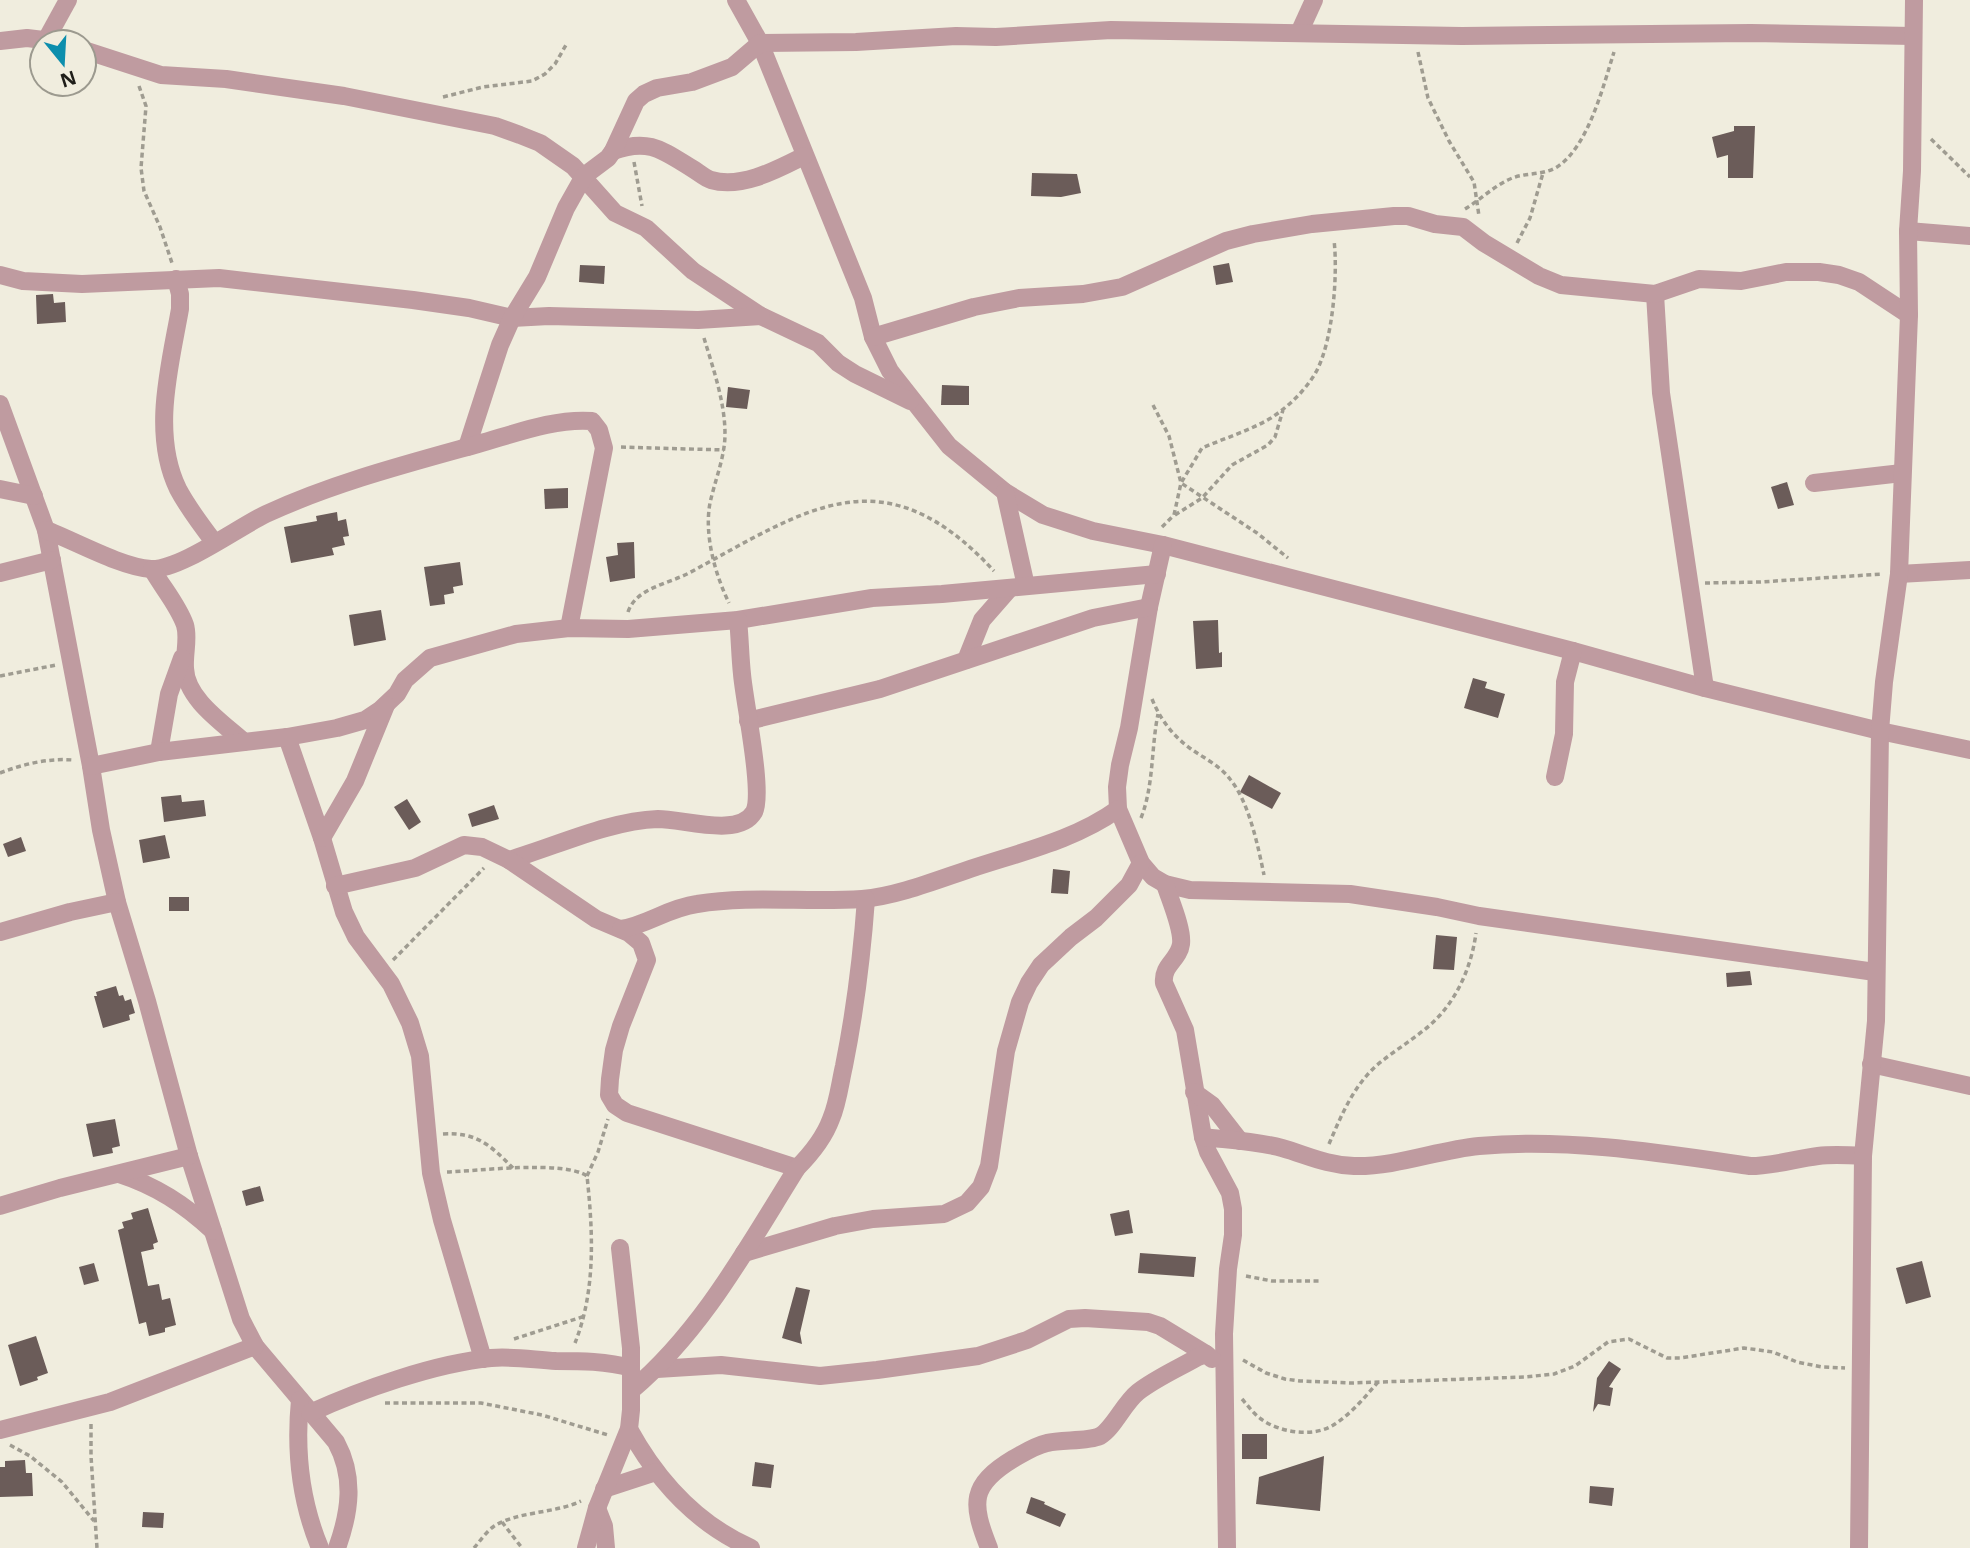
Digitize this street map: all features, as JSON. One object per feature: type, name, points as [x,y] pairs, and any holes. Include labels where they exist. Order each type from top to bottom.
[{"type":"street","points":[[58,28],[68,0]]},
{"type":"street","points":[[736,0],[760,43],[863,298],[873,337],[890,371],[949,446],[1005,492],[1042,515],[1093,531],[1163,545],[1573,651],[1705,688],[1970,750]]},
{"type":"street","points":[[1299,33],[1314,0]]},
{"type":"street","points":[[1859,1548],[1863,1156],[1876,1021],[1880,731],[1899,574],[1909,315],[1908,232],[1913,124],[1914,0]]},
{"type":"street","points":[[467,447],[500,345],[512,318],[537,277],[566,208],[584,176],[613,151],[624,131],[631,109],[644,94],[657,88],[692,82],[720,73],[746,57],[760,43],[996,37],[1111,30],[1415,35],[1751,33],[1913,36]]},
{"type":"street","points":[[0,41],[28,38]]},
{"type":"street","points":[[98,55],[161,75],[226,79],[344,96],[495,126],[520,135],[559,155],[584,176],[615,213],[646,228],[693,271],[761,316],[818,343],[841,366],[913,402]]},
{"type":"street","points":[[613,151],[631,145],[657,147],[711,180],[730,182],[754,178],[804,156]]},
{"type":"street","points":[[873,337],[924,321],[1019,298],[1083,294],[1122,287],[1226,241],[1253,233],[1332,222],[1408,216],[1435,224],[1463,227],[1539,276],[1562,285],[1654,294],[1699,279],[1741,281],[1786,272],[1819,272],[1859,282],[1909,315]]},
{"type":"street","points":[[1908,232],[1970,236]]},
{"type":"street","points":[[0,275],[23,281],[71,284],[219,278],[413,300],[469,308],[512,318],[549,316],[698,320],[761,316]]},
{"type":"street","points":[[176,279],[180,309],[163,420],[177,487],[214,542]]},
{"type":"street","points":[[1654,294],[1661,393],[1705,688]]},
{"type":"street","points":[[0,404],[46,530],[101,830],[117,902],[190,1156],[242,1319],[255,1346],[336,1442],[348,1472],[350,1491],[337,1548]]},
{"type":"street","points":[[46,530],[121,562],[152,569],[171,565],[263,515],[302,498],[467,447],[575,420],[592,421],[599,430],[604,448],[569,628]]},
{"type":"street","points":[[1814,483],[1902,473]]},
{"type":"street","points":[[0,489],[34,496]]},
{"type":"street","points":[[1005,492],[1018,587]]},
{"type":"street","points":[[1163,545],[1149,607],[1117,787],[1118,809],[1141,863],[1153,877],[1165,884],[1190,890],[1350,894],[1479,916],[1875,972]]},
{"type":"street","points":[[0,573],[52,560]]},
{"type":"street","points":[[152,569],[185,626],[185,671],[190,687],[206,707],[244,742]]},
{"type":"street","points":[[1899,574],[1970,570]]},
{"type":"street","points":[[91,766],[159,752],[287,737],[365,720],[386,703],[430,658],[516,635],[569,628],[628,629],[738,620],[872,598],[1157,574]]},
{"type":"street","points":[[966,660],[982,620],[1018,587]]},
{"type":"street","points":[[748,720],[880,689],[1093,618],[1149,607]]},
{"type":"street","points":[[502,856],[624,823],[666,819],[733,826],[752,815],[757,799],[738,620]]},
{"type":"street","points":[[159,752],[169,694],[185,651]]},
{"type":"street","points":[[1555,777],[1564,734],[1565,682],[1573,651]]},
{"type":"street","points":[[322,838],[355,781],[386,703]]},
{"type":"street","points":[[287,737],[322,838],[335,886],[356,937],[383,971],[410,1023],[420,1056],[431,1173],[445,1233],[488,1359]]},
{"type":"street","points":[[621,929],[631,928],[674,908],[697,904],[758,899],[866,899],[926,884],[1038,847],[1090,827],[1118,809]]},
{"type":"street","points":[[335,886],[407,871],[464,845],[472,845],[502,856],[596,919],[621,929],[641,943],[647,960],[614,1050],[609,1095],[615,1105],[627,1113],[797,1168]]},
{"type":"street","points":[[744,1253],[835,1226],[873,1219],[944,1214],[967,1203],[981,1187],[989,1166],[1006,1051],[1028,983],[1051,956],[1096,918],[1129,885],[1141,863]]},
{"type":"street","points":[[1165,884],[1181,943],[1177,955],[1167,965],[1163,976],[1164,983],[1185,1030],[1203,1138],[1230,1193],[1233,1209],[1225,1349],[1227,1548]]},
{"type":"street","points":[[632,1390],[657,1369],[690,1333],[797,1168],[813,1152],[833,1117],[849,1042],[861,961],[866,899]]},
{"type":"street","points":[[0,932],[117,902]]},
{"type":"street","points":[[1871,1064],[1970,1086]]},
{"type":"street","points":[[1194,1092],[1212,1105],[1240,1141]]},
{"type":"street","points":[[1203,1138],[1280,1147],[1322,1162],[1355,1166],[1385,1165],[1461,1148],[1521,1144],[1609,1147],[1750,1166],[1770,1166],[1816,1156],[1863,1156]]},
{"type":"street","points":[[0,1206],[36,1194],[190,1156]]},
{"type":"street","points":[[119,1174],[165,1192],[190,1210],[215,1234]]},
{"type":"street","points":[[586,1548],[597,1508],[626,1434],[632,1390],[620,1248]]},
{"type":"street","points":[[657,1369],[731,1365],[785,1374],[820,1376],[877,1370],[978,1356],[1027,1340],[1058,1323],[1077,1318],[1148,1322],[1171,1331],[1206,1354],[1225,1373]]},
{"type":"street","points":[[3,1436],[255,1346]]},
{"type":"street","points":[[989,1548],[980,1524],[977,1504],[981,1484],[996,1469],[1045,1443],[1099,1436],[1139,1391],[1206,1354]]},
{"type":"street","points":[[305,1406],[339,1399],[441,1368],[488,1359],[567,1361],[631,1368]]},
{"type":"street","points":[[305,1406],[297,1430],[299,1465],[305,1503],[320,1548]]},
{"type":"street","points":[[626,1434],[682,1502],[712,1527],[751,1548]]},
{"type":"street","points":[[604,1489],[656,1472]]},
{"type":"street","points":[[597,1508],[604,1526],[606,1548]]},
{"type":"path","points":[[1435,224],[1478,201],[1510,179],[1543,173],[1572,155],[1583,139],[1620,34]]},
{"type":"path","points":[[1415,35],[1428,99],[1449,141],[1470,172],[1478,201]]},
{"type":"path","points":[[409,108],[464,91],[532,81],[555,64],[566,45]]},
{"type":"path","points":[[130,66],[146,106],[141,168],[144,191],[160,227],[176,279]]},
{"type":"path","points":[[1913,124],[1970,177]]},
{"type":"path","points":[[631,145],[646,228]]},
{"type":"path","points":[[1508,256],[1530,218],[1543,173]]},
{"type":"path","points":[[1174,515],[1181,483],[1202,447],[1237,435],[1284,408],[1299,395],[1316,372],[1322,356],[1334,294],[1335,254],[1332,222]]},
{"type":"path","points":[[698,320],[724,422],[724,450],[710,506],[713,558],[723,592],[738,620]]},
{"type":"path","points":[[1153,405],[1169,436],[1181,483],[1274,545],[1287,556],[1306,582]]},
{"type":"path","points":[[1144,542],[1174,515],[1202,498],[1232,465],[1268,445],[1275,437],[1284,408]]},
{"type":"path","points":[[604,448],[724,450]]},
{"type":"path","points":[[628,629],[628,614],[631,603],[636,598],[792,518],[824,506],[858,500],[886,502],[914,510],[935,522],[1018,587]]},
{"type":"path","points":[[1690,583],[1899,574]]},
{"type":"path","points":[[0,676],[71,661]]},
{"type":"path","points":[[1149,692],[1158,714],[1172,733],[1222,771],[1234,785],[1252,827],[1268,892]]},
{"type":"path","points":[[1130,839],[1140,821],[1149,792],[1152,747],[1158,714]]},
{"type":"path","points":[[0,773],[28,764],[54,760],[70,759],[91,766]]},
{"type":"path","points":[[383,971],[432,918],[502,856]]},
{"type":"path","points":[[1322,1162],[1349,1099],[1359,1084],[1376,1066],[1432,1023],[1450,1003],[1474,946],[1479,916]]},
{"type":"path","points":[[567,1361],[585,1316],[592,1247],[586,1176],[615,1105]]},
{"type":"path","points":[[426,1136],[473,1136],[513,1168]]},
{"type":"path","points":[[431,1173],[513,1168],[573,1170],[586,1176]]},
{"type":"path","points":[[1228,1269],[1260,1280],[1322,1281]]},
{"type":"path","points":[[488,1359],[518,1336],[585,1316]]},
{"type":"path","points":[[1225,1349],[1266,1373],[1285,1379],[1378,1382],[1554,1374],[1576,1366],[1608,1342],[1617,1339],[1629,1339],[1667,1357],[1680,1358],[1744,1348],[1773,1352],[1797,1362],[1822,1367],[1861,1369]]},
{"type":"path","points":[[1225,1373],[1259,1418],[1273,1427],[1309,1432],[1336,1424],[1378,1382]]},
{"type":"path","points":[[378,1403],[481,1403],[626,1434]]},
{"type":"path","points":[[96,1405],[91,1424],[90,1456],[97,1548]]},
{"type":"path","points":[[3,1436],[62,1482],[96,1523]]},
{"type":"path","points":[[474,1548],[489,1531],[502,1522],[576,1504],[604,1489]]},
{"type":"path","points":[[502,1522],[522,1548]]},
{"type":"building","points":[[1734,126],[1755,126],[1753,178],[1728,178],[1728,155],[1717,158],[1712,137],[1734,131]]},
{"type":"building","points":[[1032,173],[1077,174],[1081,193],[1061,197],[1031,196]]},
{"type":"building","points":[[1229,263],[1233,282],[1216,285],[1213,266]]},
{"type":"building","points":[[580,265],[605,266],[604,284],[579,282]]},
{"type":"building","points":[[53,294],[54,303],[65,302],[66,322],[37,324],[36,295]]},
{"type":"building","points":[[942,385],[969,386],[969,405],[941,405]]},
{"type":"building","points":[[728,387],[750,390],[747,409],[726,407]]},
{"type":"building","points":[[1787,482],[1794,505],[1778,509],[1771,487]]},
{"type":"building","points":[[568,488],[568,508],[545,509],[544,489]]},
{"type":"building","points":[[337,512],[338,521],[346,519],[349,536],[343,537],[345,545],[332,548],[334,555],[291,563],[284,527],[317,521],[316,516]]},
{"type":"building","points":[[634,542],[635,578],[610,582],[606,557],[618,555],[617,543]]},
{"type":"building","points":[[460,562],[463,585],[453,587],[454,593],[444,595],[445,604],[430,606],[424,567]]},
{"type":"building","points":[[381,610],[386,640],[354,646],[349,615]]},
{"type":"building","points":[[1218,620],[1222,667],[1196,669],[1193,621]]},
{"type":"building","points":[[1473,678],[1487,682],[1485,688],[1505,694],[1498,718],[1464,708]]},
{"type":"building","points":[[1249,775],[1281,793],[1272,809],[1240,792]]},
{"type":"building","points":[[181,795],[182,802],[204,800],[206,816],[164,822],[161,797]]},
{"type":"building","points":[[407,799],[421,822],[409,830],[394,807]]},
{"type":"building","points":[[494,805],[499,819],[472,827],[468,814]]},
{"type":"building","points":[[165,835],[170,858],[143,863],[139,840]]},
{"type":"building","points":[[21,837],[26,851],[8,857],[3,844]]},
{"type":"building","points":[[1053,869],[1070,871],[1068,894],[1051,893]]},
{"type":"building","points":[[169,897],[189,897],[189,911],[169,911]]},
{"type":"building","points":[[1436,935],[1457,937],[1454,970],[1433,969]]},
{"type":"building","points":[[1750,971],[1752,985],[1727,987],[1726,973]]},
{"type":"building","points":[[116,986],[119,996],[123,995],[125,1001],[131,999],[135,1013],[129,1015],[130,1020],[103,1028],[94,996],[97,996],[96,992]]},
{"type":"building","points":[[115,1119],[120,1146],[112,1148],[113,1153],[93,1157],[86,1124]]},
{"type":"building","points":[[260,1186],[264,1201],[246,1206],[242,1191]]},
{"type":"building","points":[[148,1208],[158,1242],[153,1244],[154,1249],[141,1252],[148,1286],[159,1284],[162,1300],[170,1298],[176,1325],[165,1328],[165,1332],[149,1336],[146,1322],[139,1324],[118,1230],[124,1228],[122,1222],[133,1219],[131,1213]]},
{"type":"building","points":[[1129,1210],[1133,1233],[1115,1236],[1110,1214]]},
{"type":"building","points":[[1140,1253],[1196,1257],[1194,1277],[1138,1273]]},
{"type":"building","points":[[1922,1261],[1931,1297],[1906,1304],[1896,1268]]},
{"type":"building","points":[[94,1263],[99,1281],[84,1285],[79,1267]]},
{"type":"building","points":[[796,1287],[810,1290],[800,1333],[802,1344],[782,1338]]},
{"type":"building","points":[[36,1336],[48,1373],[37,1377],[38,1380],[20,1386],[8,1345]]},
{"type":"building","points":[[1609,1361],[1621,1369],[1609,1387],[1613,1388],[1610,1406],[1598,1404],[1593,1412],[1597,1378]]},
{"type":"building","points":[[1242,1434],[1267,1434],[1267,1459],[1242,1459]]},
{"type":"building","points":[[1324,1456],[1320,1511],[1256,1504],[1259,1477]]},
{"type":"building","points":[[25,1460],[26,1473],[32,1473],[33,1496],[0,1497],[0,1467],[5,1467],[5,1461]]},
{"type":"building","points":[[755,1462],[774,1465],[771,1488],[752,1486]]},
{"type":"building","points":[[1590,1486],[1614,1488],[1612,1506],[1589,1503]]},
{"type":"building","points":[[1031,1497],[1066,1514],[1060,1527],[1026,1513]]},
{"type":"building","points":[[143,1512],[164,1513],[163,1528],[142,1527]]}]
